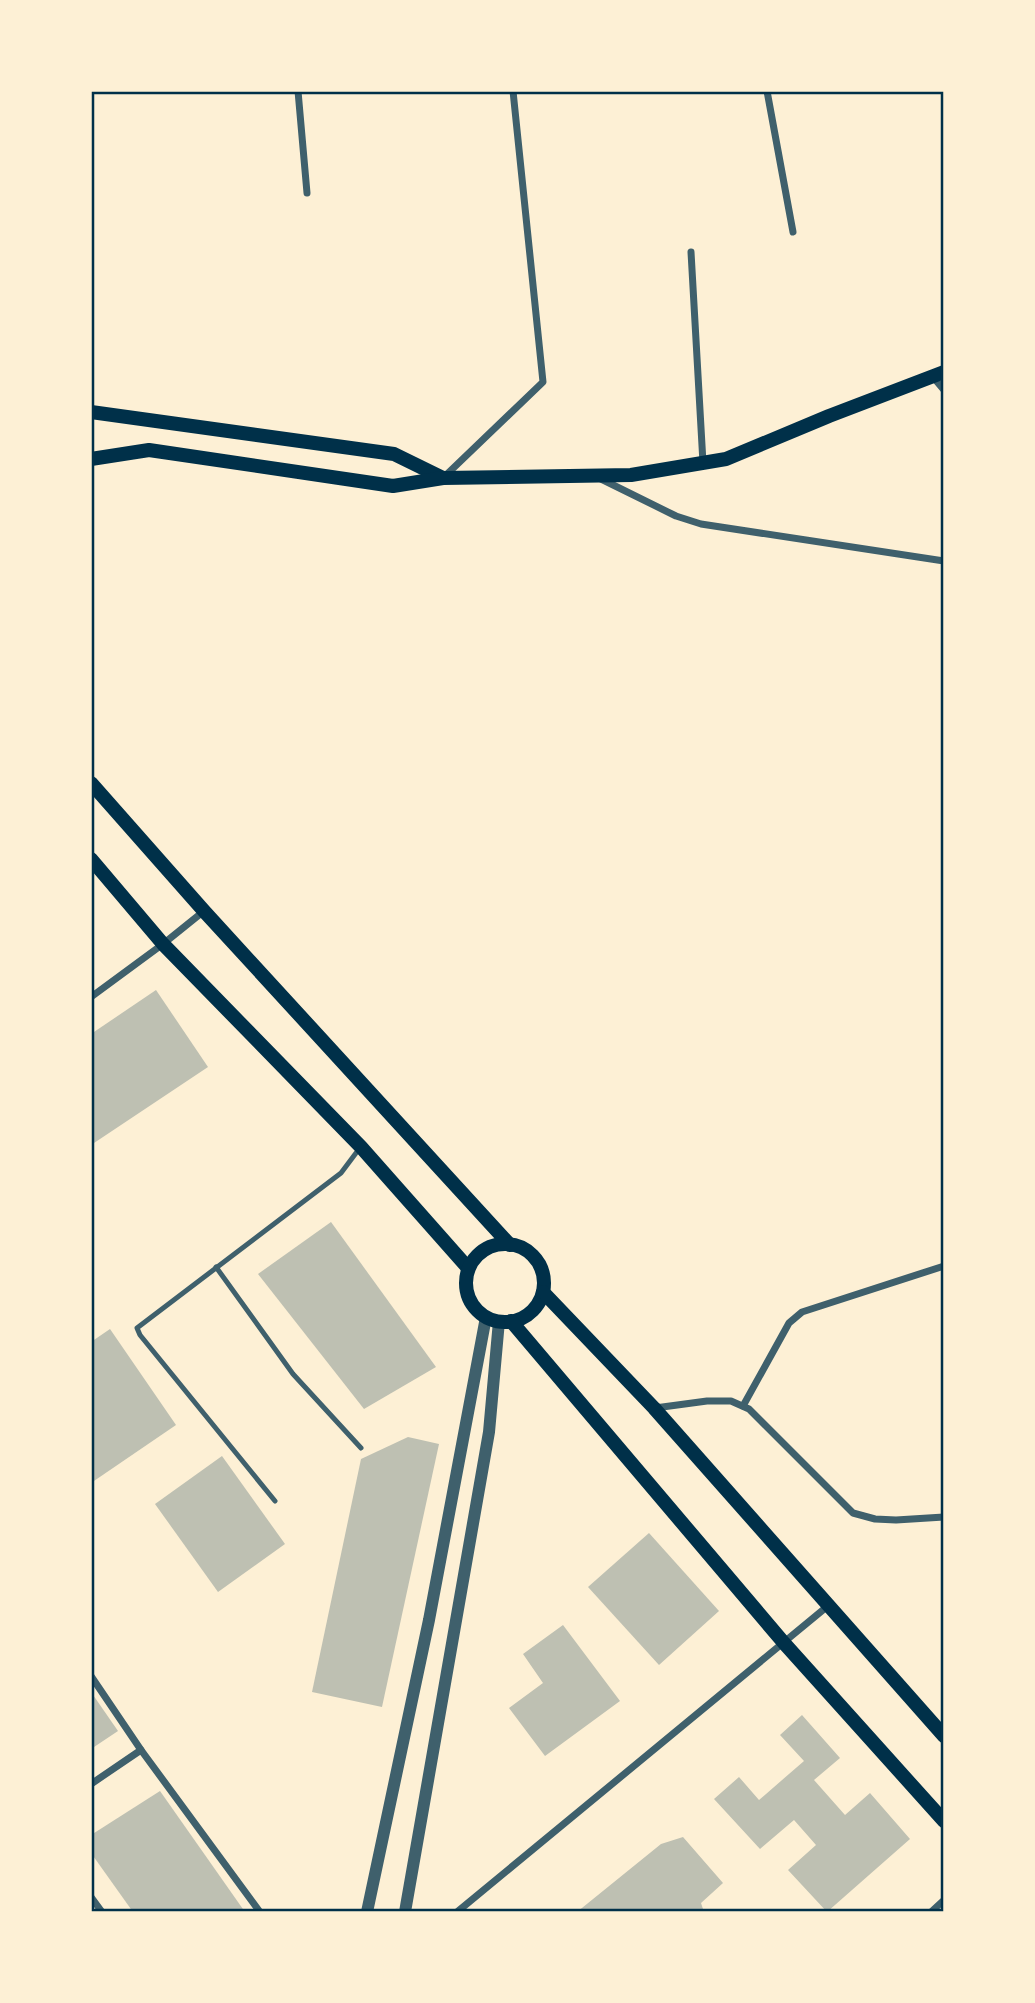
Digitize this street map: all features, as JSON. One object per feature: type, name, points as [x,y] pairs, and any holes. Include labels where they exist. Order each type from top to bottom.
[{"type":"main road","points":[[91,459],[149,450],[393,486],[443,478],[631,475],[726,459],[939,374]]},
{"type":"main road","points":[[91,412],[394,454],[443,478]]},
{"type":"main road","points":[[91,783],[204,911],[510,1245]]},
{"type":"main road","points":[[91,859],[163,944],[361,1147],[468,1268]]},
{"type":"main road","points":[[499,1320],[529,1314],[538,1304],[544,1280],[533,1256],[523,1248],[497,1245],[485,1249],[475,1257],[468,1268],[466,1280],[472,1305],[499,1320],[944,1821]]},
{"type":"main road","points":[[542,1292],[654,1408],[944,1736]]},
{"type":"street","points":[[298,91],[307,193]]},
{"type":"street","points":[[443,478],[543,382],[513,91]]},
{"type":"street","points":[[767,91],[793,232]]},
{"type":"street","points":[[691,252],[703,463]]},
{"type":"street","points":[[939,374],[944,390]]},
{"type":"street","points":[[597,477],[676,516],[701,524],[944,561]]},
{"type":"street","points":[[91,997],[204,911]]},
{"type":"street","points":[[743,1406],[789,1324],[802,1312],[944,1266]]},
{"type":"street","points":[[367,1912],[429,1620],[499,1320]]},
{"type":"street","points":[[405,1912],[489,1432],[499,1320]]},
{"type":"street","points":[[654,1408],[706,1401],[731,1401],[750,1409],[853,1513],[886,1520],[944,1517]]},
{"type":"street","points":[[457,1912],[829,1605]]},
{"type":"street","points":[[91,1676],[260,1912]]},
{"type":"street","points":[[91,1783],[141,1749]]},
{"type":"street","points":[[91,1896],[102,1912]]},
{"type":"street","points":[[931,1912],[944,1900]]},
{"type":"lane","points":[[275,1501],[137,1328],[341,1173],[361,1147]]},
{"type":"lane","points":[[216,1266],[293,1374],[360,1448]]},
{"type":"building","points":[[156,990],[208,1067],[91,1145],[91,1034]]},
{"type":"building","points":[[331,1222],[436,1367],[364,1409],[258,1274]]},
{"type":"building","points":[[110,1329],[176,1425],[91,1483],[91,1342]]},
{"type":"building","points":[[408,1437],[439,1444],[382,1707],[312,1692],[361,1459]]},
{"type":"building","points":[[222,1456],[285,1544],[218,1592],[155,1504]]},
{"type":"building","points":[[649,1533],[719,1611],[659,1665],[588,1587]]},
{"type":"building","points":[[563,1625],[620,1701],[545,1756],[509,1708],[543,1683],[523,1654]]},
{"type":"building","points":[[91,1692],[118,1731],[91,1749]]},
{"type":"building","points":[[802,1715],[840,1758],[814,1780],[845,1815],[870,1793],[910,1839],[827,1912],[788,1870],[816,1845],[794,1820],[760,1849],[714,1799],[739,1777],[759,1800],[804,1761],[780,1735]]},
{"type":"building","points":[[160,1791],[245,1912],[133,1912],[91,1853],[91,1835]]},
{"type":"building","points":[[683,1837],[723,1883],[701,1903],[704,1912],[577,1912],[661,1844]]}]
